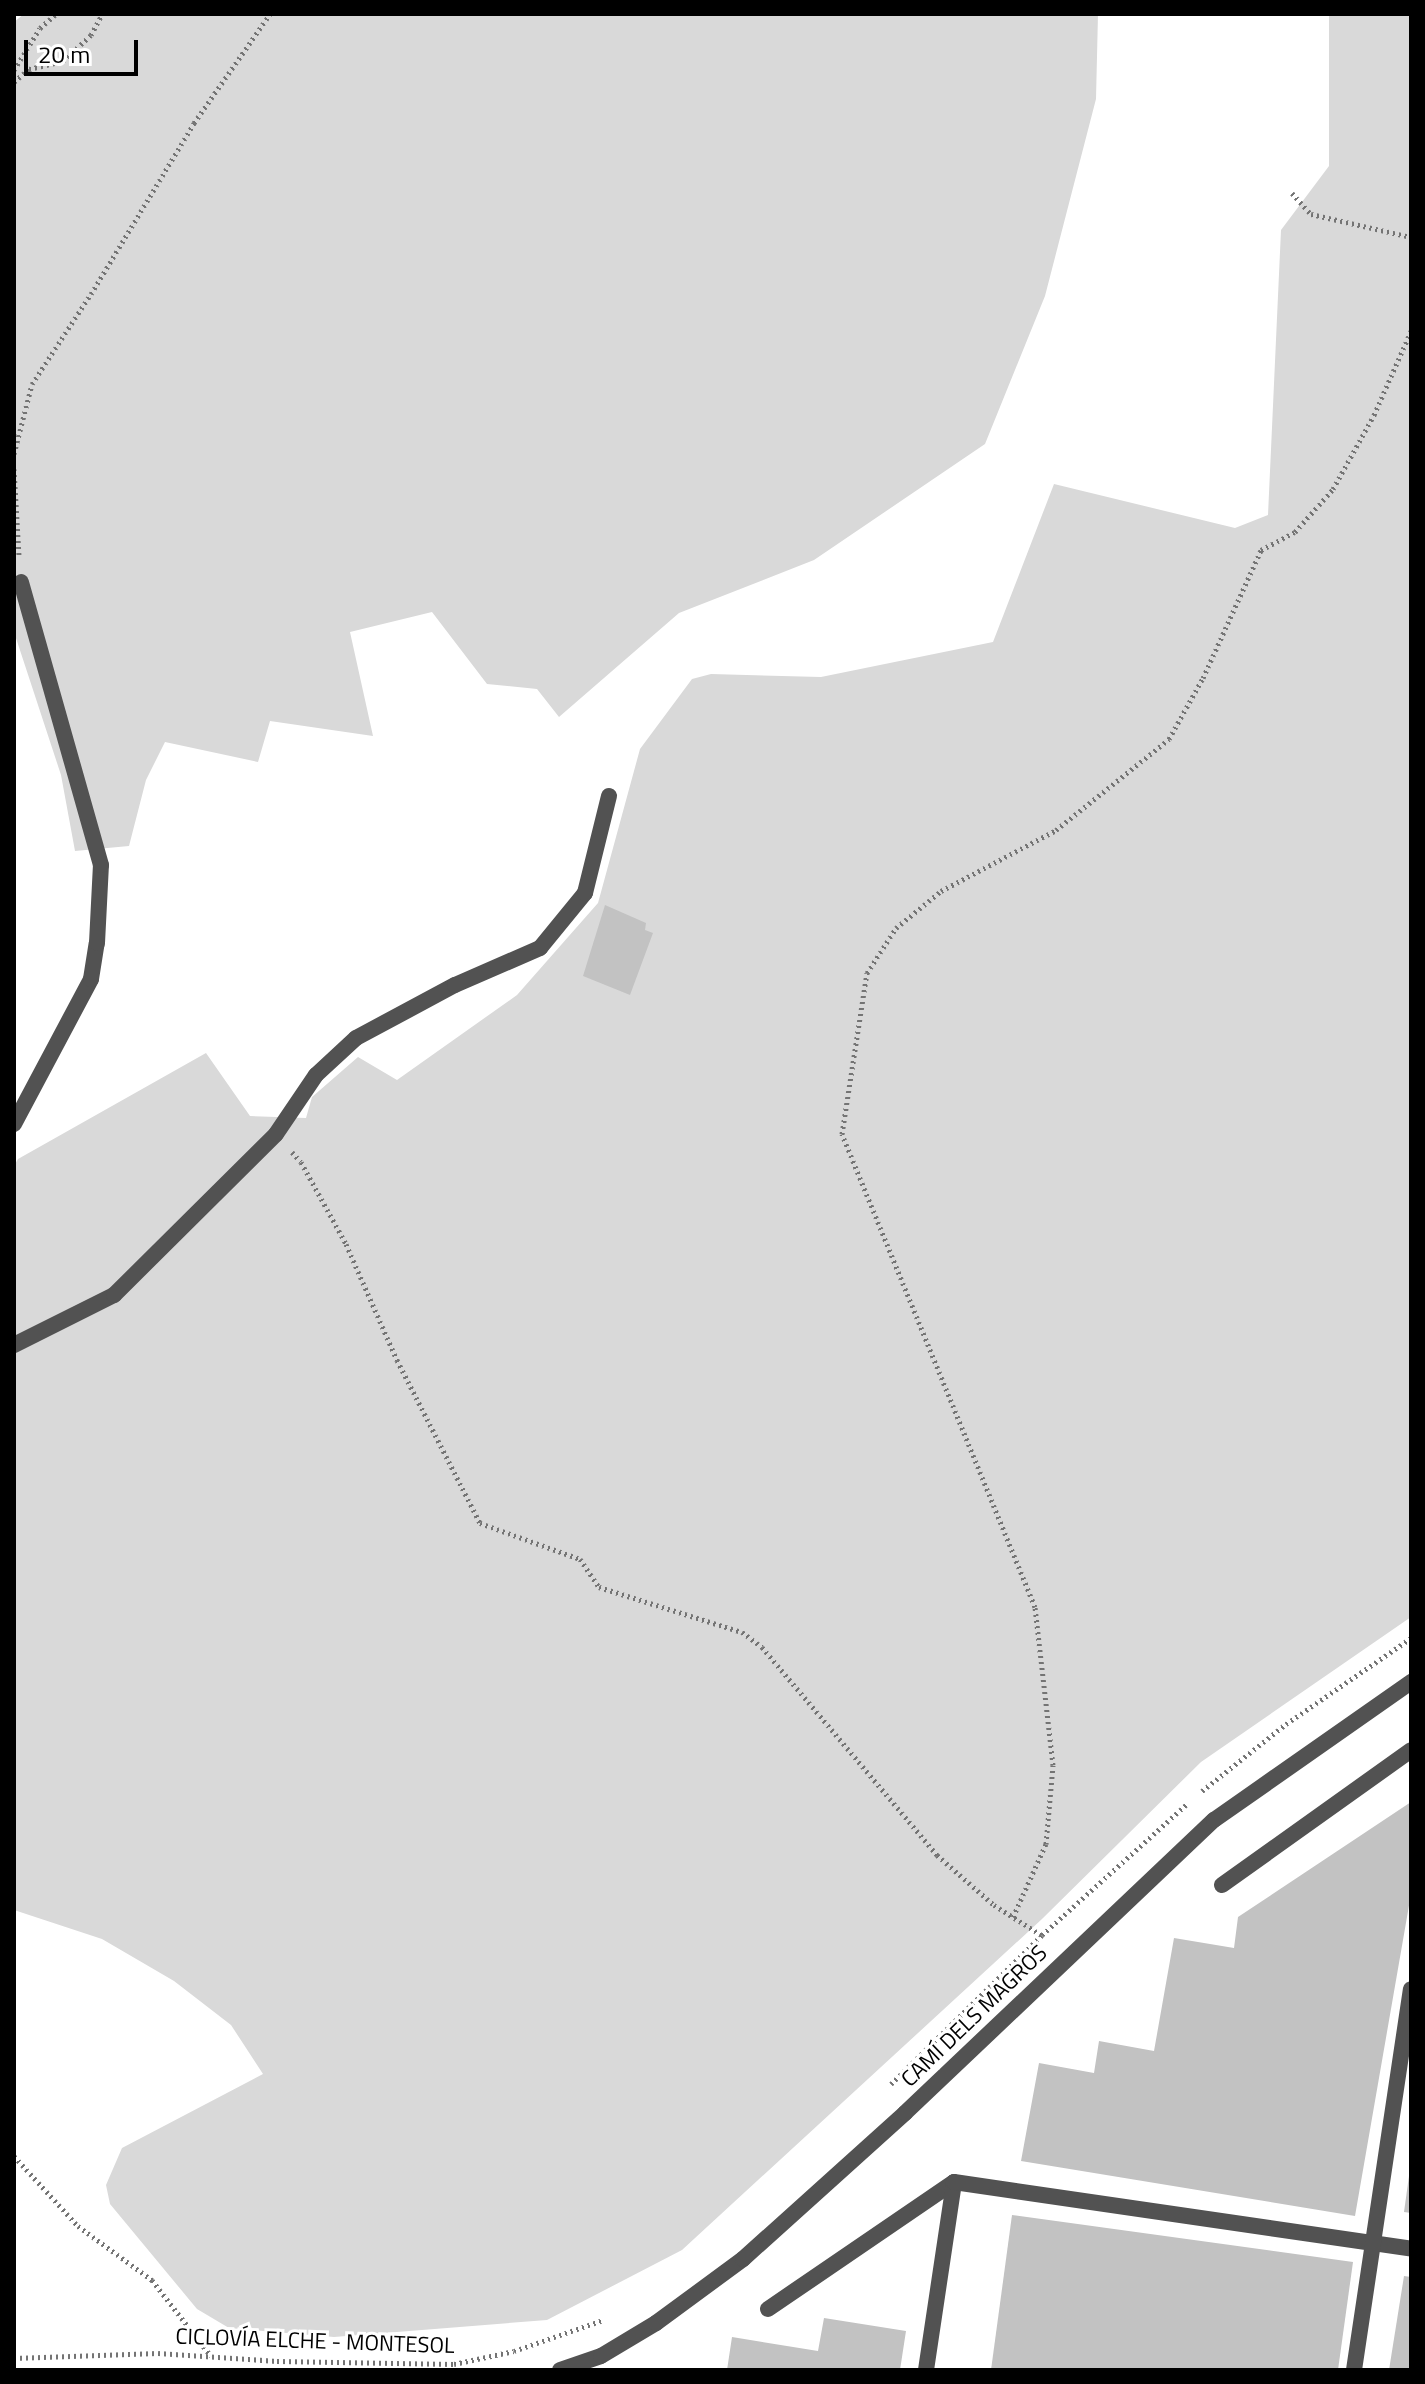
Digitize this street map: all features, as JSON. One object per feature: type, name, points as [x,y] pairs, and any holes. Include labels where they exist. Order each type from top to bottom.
[{"type":"street","points":[[14,1124],[91,979],[97,943],[101,865],[21,582]]},
{"type":"street","points":[[14,1345],[114,1295],[276,1134],[316,1075],[356,1038],[455,985],[540,948],[585,893],[609,796]]},
{"type":"street","name":"CAMÍ DELS MAGROS","points":[[560,2370],[601,2356],[656,2323],[743,2259],[905,2113],[1214,1820],[1411,1682]]},
{"type":"street","points":[[1222,1885],[1411,1750]]},
{"type":"street","points":[[1354,2370],[1370,2243],[1411,1989]]},
{"type":"street","points":[[926,2370],[954,2182]]},
{"type":"street","points":[[768,2309],[954,2182],[1411,2249]]},
{"type":"path","points":[[14,70],[40,28],[56,14]]},
{"type":"path","points":[[14,82],[29,69],[63,61],[91,35],[102,14]]},
{"type":"path","points":[[14,454],[32,384],[91,294],[194,123],[270,14]]},
{"type":"path","points":[[1292,193],[1311,214],[1411,237]]},
{"type":"path","points":[[1013,1917],[1046,1844],[1053,1765],[1035,1607],[842,1134],[867,973],[896,928],[941,891],[1056,830],[1169,739],[1203,678],[1261,550],[1295,532],[1333,489],[1374,415],[1411,331]]},
{"type":"path","points":[[14,469],[21,582]]},
{"type":"path","points":[[276,1134],[301,1162],[346,1244],[397,1360],[480,1523],[580,1559],[599,1587],[742,1632],[762,1647],[937,1855],[994,1905],[1071,1953]]},
{"type":"path","points":[[881,2093],[1155,1829],[1286,1724],[1411,1638]]},
{"type":"path","points":[[14,2156],[78,2226],[152,2280],[211,2356]]},
{"type":"path","name":"CICLOVÍA ELCHE - MONTESOL","points":[[14,2358],[158,2353],[454,2364],[562,2337],[617,2314]]},
{"type":"shaded area","points":[[24,14],[1098,14],[1096,99],[1045,296],[985,444],[814,560],[679,613],[559,717],[537,689],[487,684],[432,612],[350,632],[373,736],[270,721],[258,762],[165,742],[146,780],[129,846],[75,851],[61,775],[14,632],[14,22]]},
{"type":"shaded area","points":[[1329,14],[1411,14],[1411,1617],[1201,1762],[1042,1919],[682,2250],[547,2320],[334,2337],[229,2328],[197,2309],[110,2204],[106,2185],[122,2148],[263,2074],[231,2025],[174,1981],[102,1939],[14,1910],[14,1166],[18,1159],[206,1053],[250,1116],[306,1118],[312,1097],[358,1057],[397,1080],[517,995],[598,903],[640,749],[692,679],[711,674],[821,677],[993,642],[1054,484],[1235,528],[1268,515],[1281,230],[1329,166]]},
{"type":"building","points":[[605,905],[646,923],[645,930],[653,933],[630,995],[583,976]]},
{"type":"building","points":[[1411,1802],[1411,1894],[1355,2216],[1021,2161],[1039,2063],[1094,2073],[1099,2041],[1154,2051],[1174,1938],[1234,1948],[1238,1917]]},
{"type":"building","points":[[1411,2177],[1411,2213],[1404,2212]]},
{"type":"building","points":[[1012,2215],[1353,2262],[1338,2370],[991,2370]]},
{"type":"building","points":[[1404,2276],[1411,2277],[1411,2370],[1389,2370]]},
{"type":"building","points":[[824,2318],[906,2331],[900,2370],[727,2370],[732,2337],[818,2351]]}]
